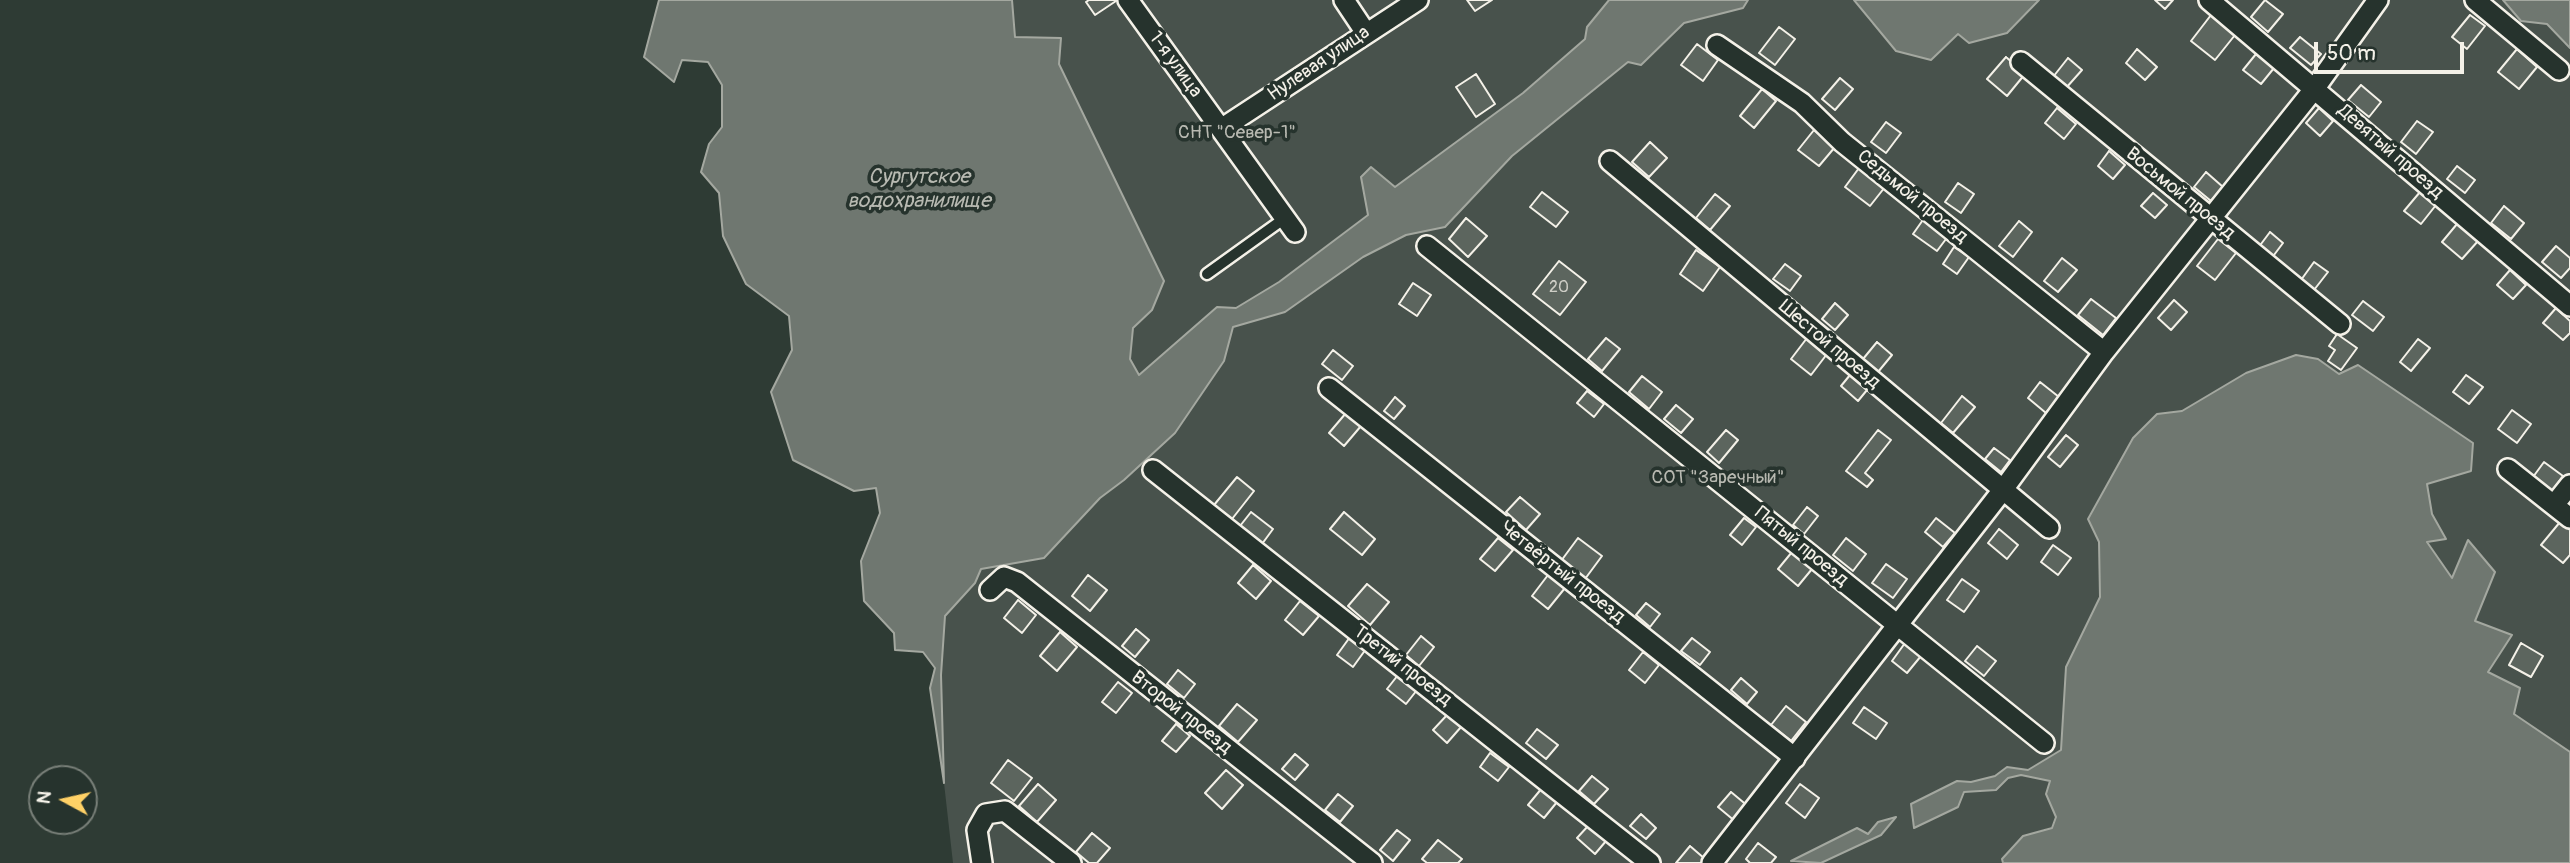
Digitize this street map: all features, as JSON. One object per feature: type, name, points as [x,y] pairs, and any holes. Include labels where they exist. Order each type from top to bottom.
[{"type":"street","name":"1-я улица","points":[[1128,0],[1290,225]]},
{"type":"street","points":[[1344,0],[1366,33]]},
{"type":"street","name":"Нулевая улица","points":[[1221,129],[1418,0]]},
{"type":"street","name":"Девятый проезд","points":[[2209,0],[2570,306]]},
{"type":"street","points":[[1712,863],[2002,491],[2104,352],[2315,88],[2378,0]]},
{"type":"street","points":[[2475,0],[2559,70]]},
{"type":"street","name":"Седьмой проезд","points":[[1717,45],[1801,103],[1842,142],[2104,352]]},
{"type":"street","name":"Восьмой проезд","points":[[2021,62],[2211,221],[2340,324]]},
{"type":"street","name":"Шестой проезд","points":[[1610,161],[2049,528]]},
{"type":"street","name":"Пятый проезд","points":[[1427,246],[2044,743]]},
{"type":"street","name":"Четвёртый проезд","points":[[1329,388],[1795,758]]},
{"type":"street","points":[[2508,469],[2570,518]]},
{"type":"street","name":"Третий проезд","points":[[1153,470],[1650,863]]},
{"type":"street","points":[[2554,506],[2570,485]]},
{"type":"street","name":"Второй проезд","points":[[990,590],[1004,577],[1017,582],[1372,863]]},
{"type":"street","points":[[982,863],[977,830],[986,814],[1005,811],[1071,863]]},
{"type":"lane","points":[[1207,274],[1290,225]]},
{"type":"green space","name":"СНТ \"Север-1\"","points":[[1012,0],[1609,0],[1587,27],[1585,39],[1523,93],[1395,187],[1371,167],[1361,177],[1368,214],[1279,282],[1236,308],[1217,307],[1139,375],[1130,359],[1133,328],[1152,310],[1085,120],[1059,64],[1061,39],[1015,37]]},
{"type":"green space","name":"СОТ \"Заречный\"","points":[[1748,0],[1854,0],[1872,24],[1958,34],[2007,33],[2039,0],[2503,0],[2520,21],[2547,24],[2570,48],[2570,752],[2513,714],[2488,672],[2512,635],[2475,621],[2495,572],[2453,579],[2426,542],[2446,539],[2432,514],[2427,484],[2471,471],[2346,373],[2339,374],[2318,359],[2246,373],[2182,411],[2157,414],[2133,438],[2088,518],[2099,542],[2100,598],[2066,667],[2061,750],[2028,770],[2007,767],[1995,776],[1971,783],[1957,781],[1915,827],[1936,816],[1964,792],[1996,790],[2008,777],[2021,775],[2050,781],[2046,794],[2056,817],[2052,827],[2023,836],[2002,859],[2003,863],[1821,863],[1881,835],[1868,834],[1792,863],[953,863],[944,783],[941,675],[945,616],[975,583],[981,569],[1044,558],[1100,498],[1124,480],[1224,361],[1233,327],[1285,312],[1363,257],[1406,235],[1445,227],[1512,156],[1629,62],[1641,65],[1684,23],[1743,8]]},
{"type":"water","name":"Сургутское водохранилище","points":[[659,0],[1012,0],[1015,37],[1061,38],[1059,64],[1164,281],[1152,310],[1133,328],[1130,359],[1139,375],[1217,307],[1236,308],[1279,282],[1368,215],[1361,177],[1371,167],[1395,187],[1523,93],[1585,39],[1587,27],[1609,0],[1748,0],[1743,8],[1684,23],[1641,65],[1628,62],[1512,156],[1445,227],[1406,235],[1363,257],[1285,312],[1233,327],[1224,361],[1175,433],[1124,480],[1100,498],[1044,558],[981,569],[975,583],[945,616],[941,675],[944,783],[930,688],[935,668],[923,652],[895,650],[894,633],[864,601],[861,561],[880,513],[876,488],[854,491],[793,460],[771,392],[792,350],[789,316],[746,284],[723,236],[719,193],[701,172],[709,144],[722,127],[722,85],[708,62],[682,60],[674,82],[644,57]]},
{"type":"water","points":[[1854,0],[2039,0],[2007,33],[1969,43],[1958,34],[1931,60],[1896,51]]},
{"type":"water","points":[[2503,0],[2570,0],[2570,48],[2547,24],[2521,21]]},
{"type":"water","points":[[2296,355],[2318,359],[2339,374],[2358,365],[2473,443],[2471,471],[2427,484],[2432,514],[2446,539],[2427,542],[2452,578],[2468,540],[2495,572],[2475,621],[2512,635],[2488,672],[2520,688],[2514,714],[2570,752],[2570,863],[2003,863],[2002,859],[2023,836],[2052,828],[2056,817],[2046,794],[2050,781],[2021,775],[2008,778],[1996,790],[1964,792],[1958,807],[1914,828],[1911,804],[1957,781],[1971,782],[1995,776],[2007,767],[2028,770],[2061,750],[2066,667],[2100,597],[2099,542],[2088,519],[2133,438],[2157,414],[2182,411],[2246,373]]},
{"type":"water","points":[[1896,817],[1881,835],[1821,863],[1791,861],[1857,828],[1868,834],[1878,822]]},
{"type":"building","points":[[1467,0],[1492,0],[1475,11]]},
{"type":"building","points":[[2155,0],[2173,0],[2165,9]]},
{"type":"building","points":[[2265,0],[2283,14],[2268,32],[2251,17]]},
{"type":"building","points":[[1116,1],[1095,15],[1086,2]]},
{"type":"building","points":[[2211,15],[2235,35],[2215,60],[2191,41]]},
{"type":"building","points":[[2470,15],[2485,26],[2467,49],[2452,37]]},
{"type":"building","points":[[1779,27],[1795,39],[1775,65],[1759,53]]},
{"type":"building","points":[[2300,37],[2321,54],[2311,65],[2290,48]]},
{"type":"building","points":[[1697,44],[1718,60],[1703,81],[1681,65]]},
{"type":"building","points":[[2137,49],[2157,67],[2145,80],[2126,63]]},
{"type":"building","points":[[2517,49],[2537,67],[2519,89],[2498,72]]},
{"type":"building","points":[[2256,54],[2274,68],[2261,84],[2243,70]]},
{"type":"building","points":[[2006,57],[2025,74],[2007,96],[1987,79]]},
{"type":"building","points":[[2068,58],[2082,70],[2066,88],[2053,77]]},
{"type":"building","points":[[1476,74],[1495,104],[1476,117],[1456,87]]},
{"type":"building","points":[[1840,78],[1853,89],[1835,110],[1822,99]]},
{"type":"building","points":[[2361,85],[2381,102],[2369,117],[2348,100]]},
{"type":"building","points":[[1762,89],[1776,101],[1754,128],[1740,116]]},
{"type":"building","points":[[2057,108],[2076,124],[2064,139],[2045,123]]},
{"type":"building","points":[[2319,108],[2333,121],[2320,136],[2306,123]]},
{"type":"building","points":[[2417,121],[2433,132],[2416,154],[2401,142]]},
{"type":"building","points":[[1886,122],[1901,133],[1886,153],[1871,142]]},
{"type":"building","points":[[1814,130],[1835,147],[1819,166],[1798,150]]},
{"type":"building","points":[[1650,142],[1667,158],[1649,177],[1632,162]]},
{"type":"building","points":[[2109,151],[2125,165],[2113,179],[2098,166]]},
{"type":"building","points":[[2457,166],[2475,180],[2465,193],[2447,179]]},
{"type":"building","points":[[1859,168],[1885,187],[1870,206],[1845,187]]},
{"type":"building","points":[[2206,172],[2223,187],[2211,201],[2194,187]]},
{"type":"building","points":[[1958,183],[1974,194],[1961,213],[1945,202]]},
{"type":"building","points":[[1542,192],[1568,212],[1556,227],[1530,207]]},
{"type":"building","points":[[2420,192],[2436,205],[2421,224],[2404,211]]},
{"type":"building","points":[[2153,193],[2167,205],[2155,218],[2141,206]]},
{"type":"building","points":[[1715,194],[1730,206],[1710,230],[1696,218]]},
{"type":"building","points":[[2504,206],[2524,223],[2511,239],[2491,223]]},
{"type":"building","points":[[1925,217],[1949,235],[1937,251],[1913,234]]},
{"type":"building","points":[[1466,218],[1487,236],[1468,257],[1449,239]]},
{"type":"building","points":[[2019,221],[2032,232],[2013,257],[1999,246]]},
{"type":"building","points":[[2457,224],[2478,241],[2462,259],[2442,242]]},
{"type":"building","points":[[2270,232],[2283,243],[2271,259],[2258,248]]},
{"type":"building","points":[[2218,239],[2236,253],[2215,280],[2197,266]]},
{"type":"building","points":[[2556,246],[2570,258],[2570,268],[2561,278],[2542,262]]},
{"type":"building","points":[[1954,247],[1969,257],[1957,274],[1943,264]]},
{"type":"building","points":[[1696,250],[1720,267],[1703,291],[1680,274]]},
{"type":"building","points":[[2062,258],[2077,270],[2058,292],[2044,281]]},
{"type":"building","points":[[1559,261],[1586,282],[1560,315],[1533,294]]},
{"type":"building","points":[[2314,262],[2328,272],[2314,290],[2301,280]]},
{"type":"building","points":[[1785,264],[1801,276],[1790,291],[1773,279]]},
{"type":"building","points":[[2510,270],[2526,285],[2513,299],[2497,285]]},
{"type":"building","points":[[1413,283],[1431,295],[1417,316],[1399,304]]},
{"type":"building","points":[[2091,299],[2116,318],[2103,335],[2078,315]]},
{"type":"building","points":[[2174,300],[2187,312],[2171,330],[2158,318]]},
{"type":"building","points":[[2363,301],[2384,317],[2373,331],[2352,315]]},
{"type":"building","points":[[1835,303],[1848,315],[1835,330],[1822,319]]},
{"type":"building","points":[[2556,308],[2570,321],[2570,333],[2563,340],[2543,323]]},
{"type":"building","points":[[2337,334],[2357,348],[2341,370],[2328,361],[2335,350],[2329,346]]},
{"type":"building","points":[[1606,338],[1620,349],[1602,371],[1588,359]]},
{"type":"building","points":[[1807,338],[1827,354],[1811,375],[1791,359]]},
{"type":"building","points":[[2418,339],[2430,348],[2411,371],[2400,362]]},
{"type":"building","points":[[1877,342],[1892,355],[1878,372],[1863,359]]},
{"type":"building","points":[[1333,350],[1353,366],[1342,380],[1322,364]]},
{"type":"building","points":[[1850,375],[1867,390],[1858,401],[1841,386]]},
{"type":"building","points":[[2466,375],[2483,387],[2469,404],[2453,392]]},
{"type":"building","points":[[1642,376],[1662,392],[1649,409],[1629,392]]},
{"type":"building","points":[[2040,382],[2059,397],[2046,413],[2028,398]]},
{"type":"building","points":[[1587,391],[1604,404],[1594,417],[1577,403]]},
{"type":"building","points":[[1962,396],[1975,407],[1953,433],[1941,423]]},
{"type":"building","points":[[1395,397],[1405,406],[1394,419],[1384,411]]},
{"type":"building","points":[[1676,405],[1693,419],[1681,433],[1664,419]]},
{"type":"building","points":[[2512,410],[2531,424],[2517,443],[2498,429]]},
{"type":"building","points":[[1346,413],[1361,426],[1344,446],[1329,433]]},
{"type":"building","points":[[1726,430],[1738,440],[1719,463],[1707,452]]},
{"type":"building","points":[[1878,430],[1891,440],[1865,473],[1873,480],[1867,487],[1846,471]]},
{"type":"building","points":[[2066,435],[2078,445],[2060,467],[2048,457]]},
{"type":"building","points":[[1994,448],[2010,460],[2001,472],[1985,459]]},
{"type":"building","points":[[2544,462],[2563,476],[2552,491],[2533,477]]},
{"type":"building","points":[[1237,477],[1254,491],[1232,519],[1214,505]]},
{"type":"building","points":[[1520,497],[1540,514],[1526,530],[1506,512]]},
{"type":"building","points":[[1807,507],[1818,516],[1804,534],[1793,525]]},
{"type":"building","points":[[1251,512],[1273,529],[1262,544],[1240,526]]},
{"type":"building","points":[[1344,512],[1375,539],[1362,555],[1330,529]]},
{"type":"building","points":[[1744,518],[1756,527],[1742,545],[1730,535]]},
{"type":"building","points":[[1936,518],[1955,533],[1943,547],[1925,532]]},
{"type":"building","points":[[2560,522],[2570,530],[2570,555],[2563,563],[2541,545]]},
{"type":"building","points":[[1999,529],[2018,545],[2007,559],[1988,543]]},
{"type":"building","points":[[1498,538],[1513,550],[1495,571],[1480,559]]},
{"type":"building","points":[[1578,538],[1602,556],[1585,579],[1561,561]]},
{"type":"building","points":[[1846,538],[1866,554],[1853,571],[1833,555]]},
{"type":"building","points":[[2053,545],[2071,558],[2058,575],[2041,562]]},
{"type":"building","points":[[1792,552],[1812,569],[1798,586],[1778,569]]},
{"type":"building","points":[[1886,564],[1907,579],[1893,598],[1872,583]]},
{"type":"building","points":[[1253,565],[1271,581],[1256,599],[1238,583]]},
{"type":"building","points":[[1088,575],[1107,590],[1090,611],[1072,596]]},
{"type":"building","points":[[1548,575],[1565,588],[1548,609],[1532,596]]},
{"type":"building","points":[[1962,579],[1979,591],[1964,612],[1947,600]]},
{"type":"building","points":[[1367,584],[1389,602],[1370,625],[1348,606]]},
{"type":"building","points":[[1018,600],[1036,615],[1022,633],[1004,618]]},
{"type":"building","points":[[1300,601],[1319,616],[1303,635],[1285,620]]},
{"type":"building","points":[[1646,603],[1660,614],[1650,627],[1636,615]]},
{"type":"building","points":[[1136,629],[1149,640],[1135,657],[1122,646]]},
{"type":"building","points":[[1060,632],[1077,647],[1057,671],[1040,656]]},
{"type":"building","points":[[1421,636],[1434,647],[1419,666],[1406,655]]},
{"type":"building","points":[[1350,637],[1366,649],[1353,667],[1337,655]]},
{"type":"building","points":[[1692,638],[1710,652],[1700,665],[1681,651]]},
{"type":"building","points":[[1905,643],[1921,656],[1907,673],[1892,661]]},
{"type":"building","points":[[2521,643],[2543,656],[2531,677],[2509,665]]},
{"type":"building","points":[[1977,646],[1996,661],[1984,676],[1965,661]]},
{"type":"building","points":[[1643,652],[1659,665],[1645,683],[1629,670]]},
{"type":"building","points":[[1178,670],[1195,684],[1184,698],[1167,684]]},
{"type":"building","points":[[1398,675],[1417,690],[1406,704],[1387,689]]},
{"type":"building","points":[[1741,678],[1757,692],[1747,704],[1731,690]]},
{"type":"building","points":[[1118,682],[1132,693],[1116,713],[1102,702]]},
{"type":"building","points":[[1237,704],[1257,720],[1238,742],[1219,726]]},
{"type":"building","points":[[1786,706],[1806,722],[1791,741],[1771,725]]},
{"type":"building","points":[[1864,707],[1887,723],[1876,739],[1853,723]]},
{"type":"building","points":[[1447,715],[1461,727],[1447,743],[1433,730]]},
{"type":"building","points":[[1176,724],[1190,736],[1176,752],[1162,741]]},
{"type":"building","points":[[1537,729],[1558,745],[1546,759],[1526,743]]},
{"type":"building","points":[[1490,753],[1509,767],[1498,781],[1480,767]]},
{"type":"building","points":[[1295,754],[1308,765],[1295,780],[1282,769]]},
{"type":"building","points":[[1008,760],[1032,778],[1014,801],[991,783]]},
{"type":"building","points":[[1226,770],[1243,785],[1222,809],[1205,793]]},
{"type":"building","points":[[1592,776],[1608,789],[1594,804],[1579,791]]},
{"type":"building","points":[[1038,784],[1056,800],[1037,822],[1019,806]]},
{"type":"building","points":[[1800,784],[1819,798],[1805,818],[1786,803]]},
{"type":"building","points":[[1542,788],[1557,802],[1544,818],[1528,805]]},
{"type":"building","points":[[1731,792],[1749,807],[1736,822],[1718,807]]},
{"type":"building","points":[[1338,794],[1353,806],[1340,822],[1325,810]]},
{"type":"building","points":[[1641,814],[1656,828],[1646,839],[1630,826]]},
{"type":"building","points":[[1588,826],[1606,841],[1595,854],[1577,838]]},
{"type":"building","points":[[1397,830],[1410,840],[1393,861],[1380,850]]},
{"type":"building","points":[[1092,833],[1110,848],[1097,863],[1089,863],[1076,852]]},
{"type":"building","points":[[1438,840],[1462,859],[1458,863],[1427,863],[1422,859]]},
{"type":"building","points":[[1758,843],[1776,857],[1771,863],[1750,863],[1746,859]]},
{"type":"building","points":[[1690,846],[1705,859],[1702,863],[1676,863]]}]
